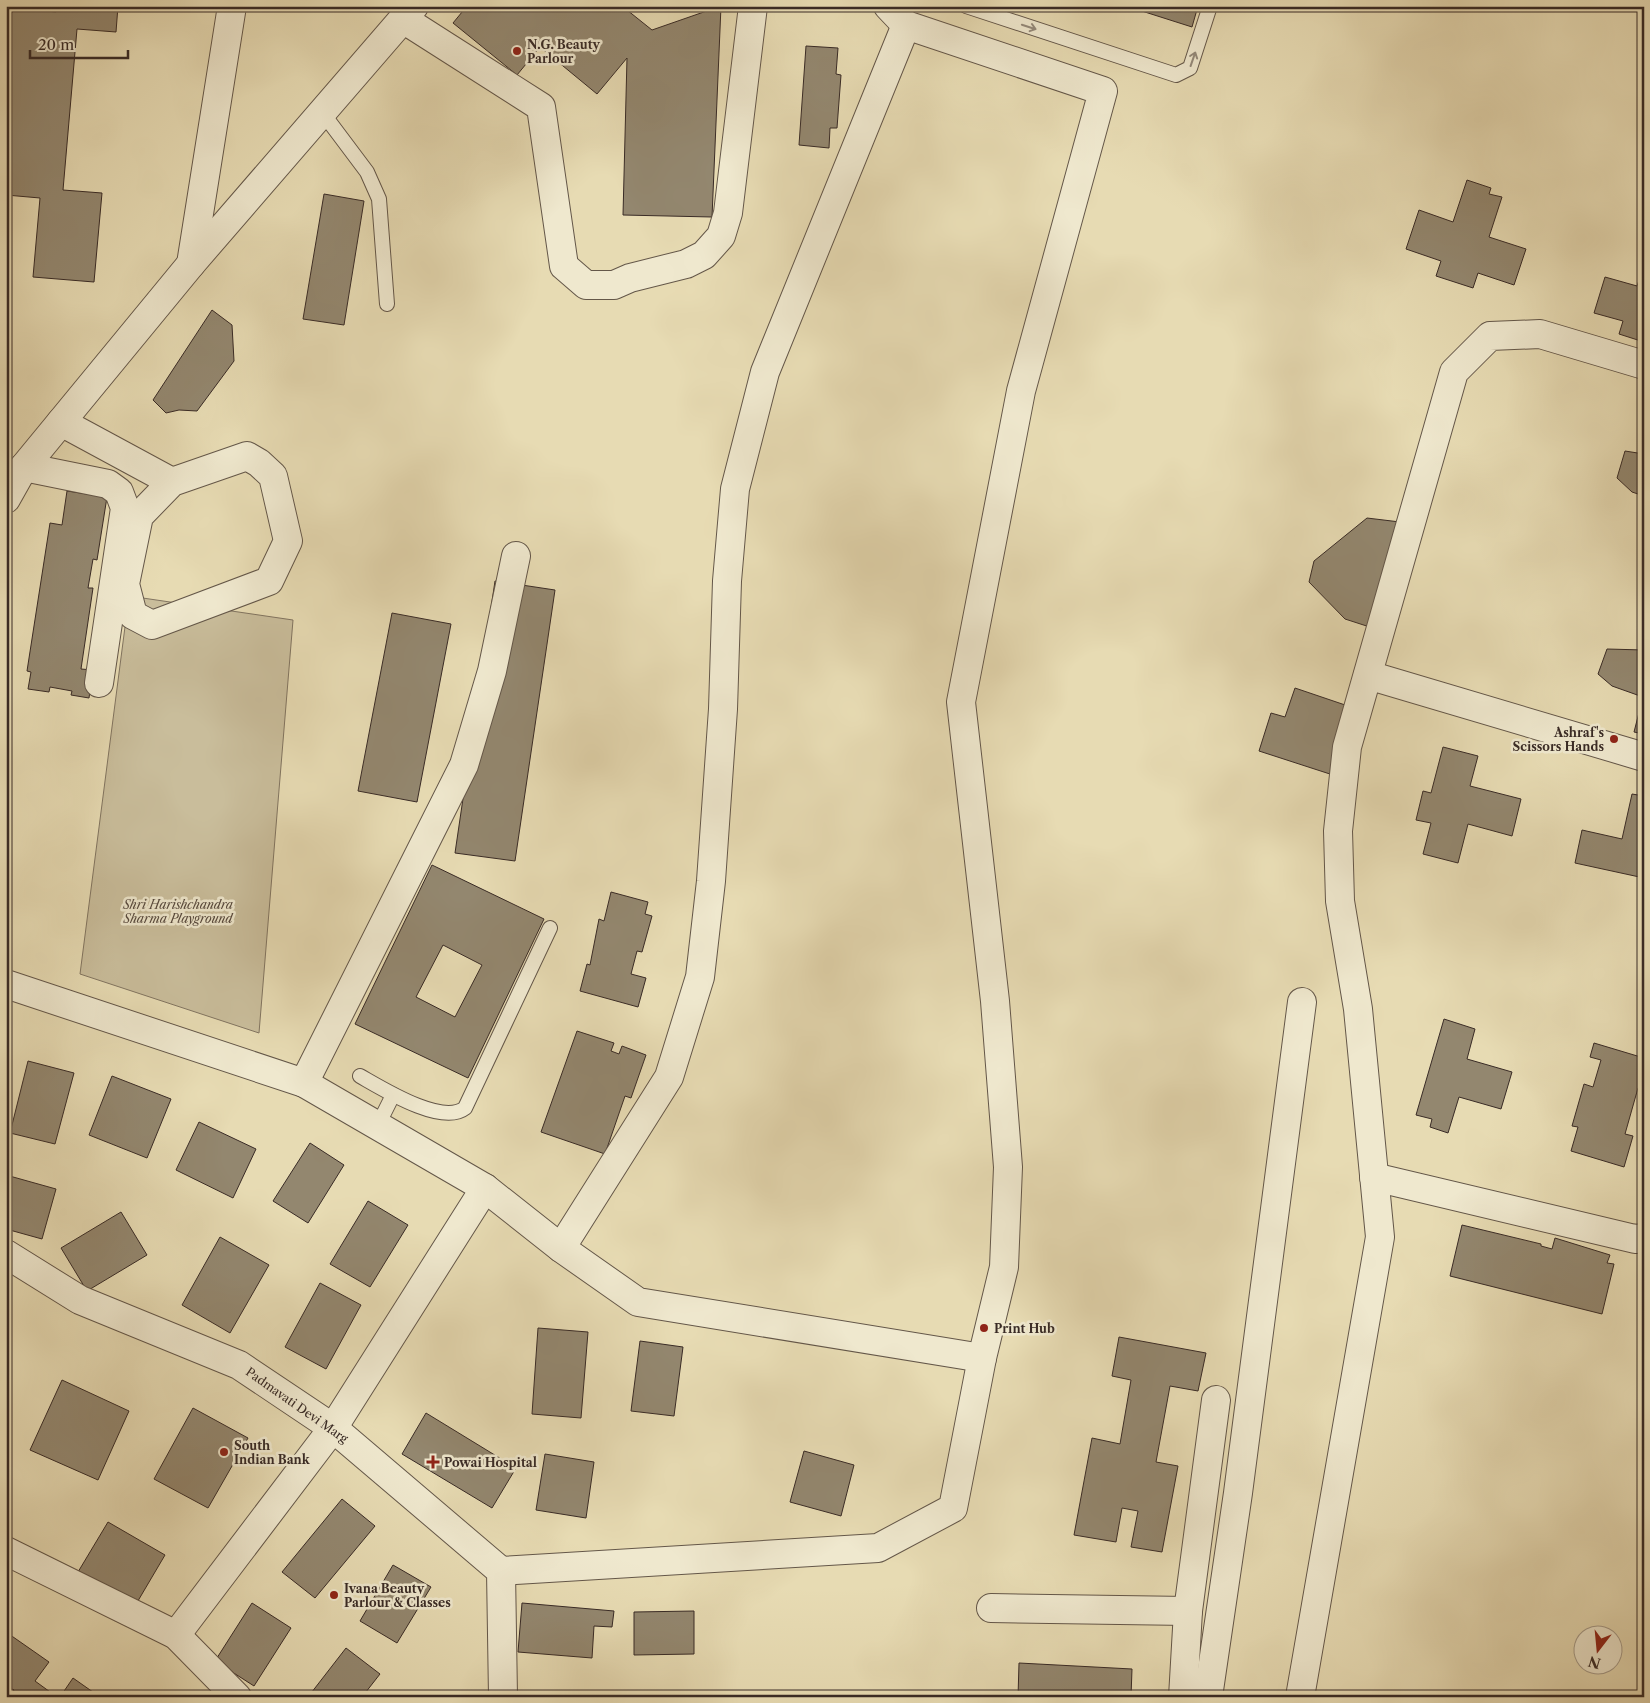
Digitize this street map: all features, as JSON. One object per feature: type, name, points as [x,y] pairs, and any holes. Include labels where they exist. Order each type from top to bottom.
[{"type":"street","points":[[191,264],[232,6]]},
{"type":"street","points":[[6,499],[24,467],[191,264],[408,13],[541,106],[564,266],[586,286],[614,285],[630,278],[686,264],[704,255],[721,236],[728,213],[753,6]]},
{"type":"street","points":[[503,1697],[501,1571],[878,1548],[953,1508],[982,1358],[1004,1267],[1008,1167],[995,1001],[961,702],[1021,391],[1103,91],[906,25],[888,6]]},
{"type":"street","points":[[561,1248],[669,1077],[700,977],[714,843],[723,709],[726,580],[735,489],[765,372],[906,25]]},
{"type":"street","points":[[1300,1697],[1380,1237],[1358,1009],[1340,901],[1338,831],[1347,747],[1454,372],[1490,336],[1540,334],[1644,365]]},
{"type":"street","points":[[61,422],[172,482],[246,456],[259,463],[273,476],[288,541],[269,581],[152,625],[133,615],[125,584],[139,516],[172,482]]},
{"type":"street","points":[[24,467],[108,484],[119,492],[126,508],[99,683]]},
{"type":"street","points":[[304,1083],[464,765],[492,671],[516,556]]},
{"type":"street","points":[[1368,675],[1644,757]]},
{"type":"street","points":[[6,984],[304,1083],[486,1188],[561,1248],[638,1302],[982,1358]]},
{"type":"street","points":[[1208,1697],[1238,1493],[1302,1002]]},
{"type":"street","points":[[1374,1178],[1635,1240],[1644,1238]]},
{"type":"street","points":[[176,1635],[333,1428],[486,1188]]},
{"type":"street","name":"Padmavati Devi Marg","points":[[6,1254],[80,1300],[239,1365],[333,1428],[501,1571]]},
{"type":"street","points":[[1183,1697],[1188,1611],[1216,1400]]},
{"type":"street","points":[[6,1551],[176,1635],[237,1697]]},
{"type":"street","points":[[990,1608],[1188,1611]]},
{"type":"lane","points":[[966,6],[1176,75],[1190,68],[1210,6]]},
{"type":"lane","points":[[322,112],[367,172],[379,199],[387,304]]},
{"type":"lane","points":[[360,1076],[393,1095],[443,1114],[458,1114],[465,1108],[550,928]]},
{"type":"lane","points":[[378,1125],[393,1095]]},
{"type":"green space","name":"Shri Harishchandra Sharma Playground","points":[[129,596],[293,620],[259,1033],[80,974]]},
{"type":"building","points":[[57,6],[118,6],[116,32],[77,29],[63,190],[102,193],[94,282],[33,277],[40,198],[6,195],[6,60],[11,8],[56,12]]},
{"type":"building","points":[[467,6],[622,6],[652,30],[721,6],[712,217],[623,215],[627,58],[597,94],[540,47],[517,75],[453,23]]},
{"type":"building","points":[[1126,6],[1198,6],[1192,27]]},
{"type":"building","points":[[806,46],[838,48],[836,74],[841,75],[837,128],[830,128],[829,148],[799,145]]},
{"type":"building","points":[[1467,180],[1491,188],[1489,194],[1502,197],[1489,237],[1526,249],[1514,285],[1478,273],[1473,288],[1436,276],[1441,261],[1406,249],[1419,210],[1453,222]]},
{"type":"building","points":[[324,194],[364,201],[344,325],[303,319]]},
{"type":"building","points":[[1644,265],[1644,342],[1619,334],[1623,321],[1594,313],[1605,277],[1637,286]]},
{"type":"building","points":[[212,310],[232,325],[234,361],[197,411],[179,410],[166,413],[153,400]]},
{"type":"building","points":[[1625,451],[1644,454],[1644,496],[1632,492],[1617,478]]},
{"type":"building","points":[[67,491],[107,497],[97,560],[93,559],[88,588],[93,588],[81,669],[93,670],[89,698],[71,695],[72,691],[50,687],[49,692],[28,689],[31,672],[27,671],[50,523],[62,525]]},
{"type":"building","points":[[1367,518],[1400,522],[1379,630],[1345,619],[1309,582],[1314,561]]},
{"type":"building","points":[[495,581],[555,590],[515,861],[455,853]]},
{"type":"building","points":[[392,613],[451,624],[417,802],[358,791]]},
{"type":"building","points":[[1607,649],[1644,650],[1644,734],[1634,732],[1643,697],[1612,686],[1598,674]]},
{"type":"building","points":[[1295,688],[1354,708],[1333,775],[1259,751],[1271,713],[1285,717]]},
{"type":"building","points":[[1443,747],[1478,756],[1470,786],[1521,799],[1512,836],[1468,824],[1458,863],[1423,854],[1431,823],[1416,820],[1423,791],[1431,793]]},
{"type":"building","points":[[1632,794],[1644,796],[1644,878],[1575,863],[1582,830],[1622,839]]},
{"type":"building","points":[[432,865],[544,919],[468,1078],[355,1024]],"holes":[[[443,945],[482,965],[455,1017],[416,997]]]},
{"type":"building","points":[[611,892],[648,902],[645,914],[652,916],[642,952],[637,951],[631,974],[646,978],[638,1007],[580,991],[587,964],[590,965],[599,919],[604,921]]},
{"type":"building","points":[[1444,1019],[1475,1029],[1467,1059],[1512,1072],[1501,1109],[1459,1097],[1448,1133],[1430,1127],[1432,1119],[1416,1115]]},
{"type":"building","points":[[577,1031],[614,1043],[611,1051],[619,1054],[622,1046],[646,1055],[631,1098],[625,1096],[605,1154],[541,1132]]},
{"type":"building","points":[[1594,1043],[1644,1058],[1644,1086],[1643,1090],[1638,1088],[1625,1134],[1633,1136],[1624,1167],[1571,1151],[1578,1127],[1572,1126],[1584,1084],[1593,1087],[1601,1060],[1590,1057]]},
{"type":"building","points":[[28,1061],[74,1073],[55,1144],[10,1133]]},
{"type":"building","points":[[112,1076],[171,1099],[147,1158],[89,1135]]},
{"type":"building","points":[[199,1122],[256,1149],[233,1198],[176,1170]]},
{"type":"building","points":[[310,1143],[344,1165],[308,1223],[273,1201]]},
{"type":"building","points":[[6,1175],[56,1189],[42,1239],[6,1229]]},
{"type":"building","points":[[368,1201],[408,1225],[370,1287],[330,1264]]},
{"type":"building","points":[[121,1212],[147,1255],[87,1291],[61,1248]]},
{"type":"building","points":[[1462,1225],[1541,1244],[1541,1246],[1552,1249],[1555,1238],[1610,1255],[1607,1263],[1614,1264],[1602,1314],[1450,1276]]},
{"type":"building","points":[[220,1237],[269,1265],[230,1333],[182,1305]]},
{"type":"building","points":[[320,1283],[361,1305],[326,1369],[285,1347]]},
{"type":"building","points":[[538,1328],[588,1332],[581,1418],[532,1414]]},
{"type":"building","points":[[1119,1337],[1206,1353],[1198,1391],[1170,1386],[1156,1462],[1178,1466],[1162,1552],[1131,1547],[1138,1511],[1122,1508],[1116,1542],[1074,1535],[1092,1438],[1120,1444],[1131,1380],[1112,1376]]},
{"type":"building","points":[[640,1341],[683,1347],[674,1416],[631,1411]]},
{"type":"building","points":[[62,1380],[129,1411],[98,1480],[30,1450]]},
{"type":"building","points":[[193,1408],[248,1438],[208,1508],[154,1479]]},
{"type":"building","points":[[426,1413],[516,1468],[492,1508],[402,1454]]},
{"type":"building","points":[[804,1451],[854,1465],[841,1516],[790,1502]]},
{"type":"building","points":[[545,1454],[594,1462],[586,1518],[536,1510]]},
{"type":"building","points":[[342,1499],[375,1526],[315,1598],[282,1572]]},
{"type":"building","points":[[108,1522],[165,1555],[132,1611],[75,1577]]},
{"type":"building","points":[[393,1565],[431,1587],[397,1643],[360,1621]]},
{"type":"building","points":[[252,1603],[291,1628],[254,1686],[215,1661]]},
{"type":"building","points":[[522,1603],[614,1611],[612,1627],[594,1626],[592,1658],[518,1652]]},
{"type":"building","points":[[694,1611],[694,1654],[634,1655],[634,1612]]},
{"type":"building","points":[[6,1632],[49,1662],[35,1681],[57,1697],[10,1697],[14,1690],[6,1685]]},
{"type":"building","points":[[346,1648],[380,1674],[362,1697],[308,1697]]},
{"type":"building","points":[[1019,1663],[1132,1669],[1131,1697],[1018,1697]]},
{"type":"building","points":[[73,1678],[100,1697],[60,1697]]},
{"type":"place","name":"N.G. Beauty Parlour","points":[[517,51]]},
{"type":"place","name":"Ashraf's Scissors Hands","points":[[1614,739]]},
{"type":"place","name":"Print Hub","points":[[984,1328]]},
{"type":"place","name":"South Indian Bank","points":[[224,1452]]},
{"type":"place","name":"Powai Hospital","points":[[433,1462]]},
{"type":"place","name":"Ivana Beauty Parlour & Classes","points":[[334,1595]]}]
